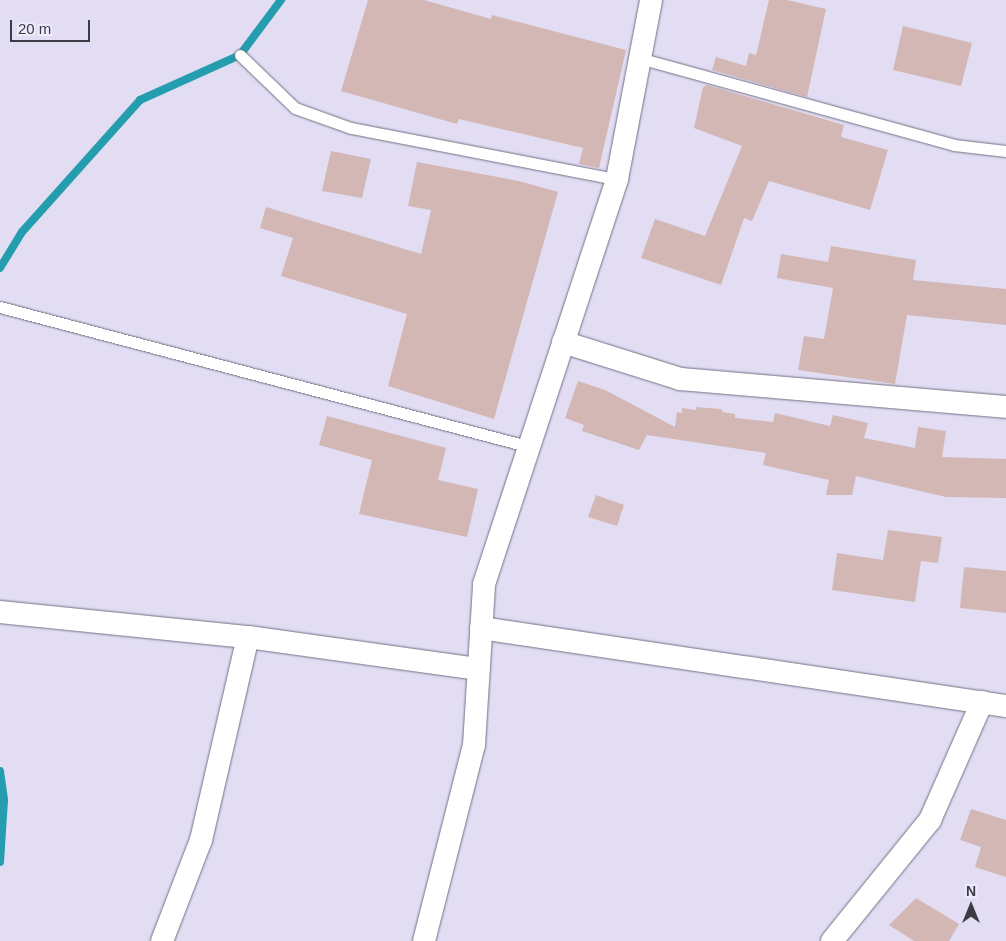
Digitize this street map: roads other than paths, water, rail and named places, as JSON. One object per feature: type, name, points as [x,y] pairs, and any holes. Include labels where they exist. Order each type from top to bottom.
[{"type":"street","points":[[424,941],[474,745],[484,584],[527,446],[617,179],[638,58],[651,0]]},
{"type":"street","points":[[563,342],[680,378],[1006,407]]},
{"type":"street","points":[[0,612],[248,638],[479,669]]},
{"type":"street","points":[[482,628],[1006,706]]},
{"type":"street","points":[[162,941],[201,840],[248,638]]},
{"type":"street","points":[[832,941],[930,820],[982,702]]},
{"type":"lane","points":[[240,55],[295,108],[351,128],[617,179]]},
{"type":"lane","points":[[638,58],[954,145],[1006,151]]},
{"type":"lane","points":[[0,307],[527,446]]},
{"type":"waterway","points":[[0,268],[22,232],[140,100],[240,55],[281,0]]},
{"type":"waterway","points":[[0,771],[4,800],[0,862]]}]
